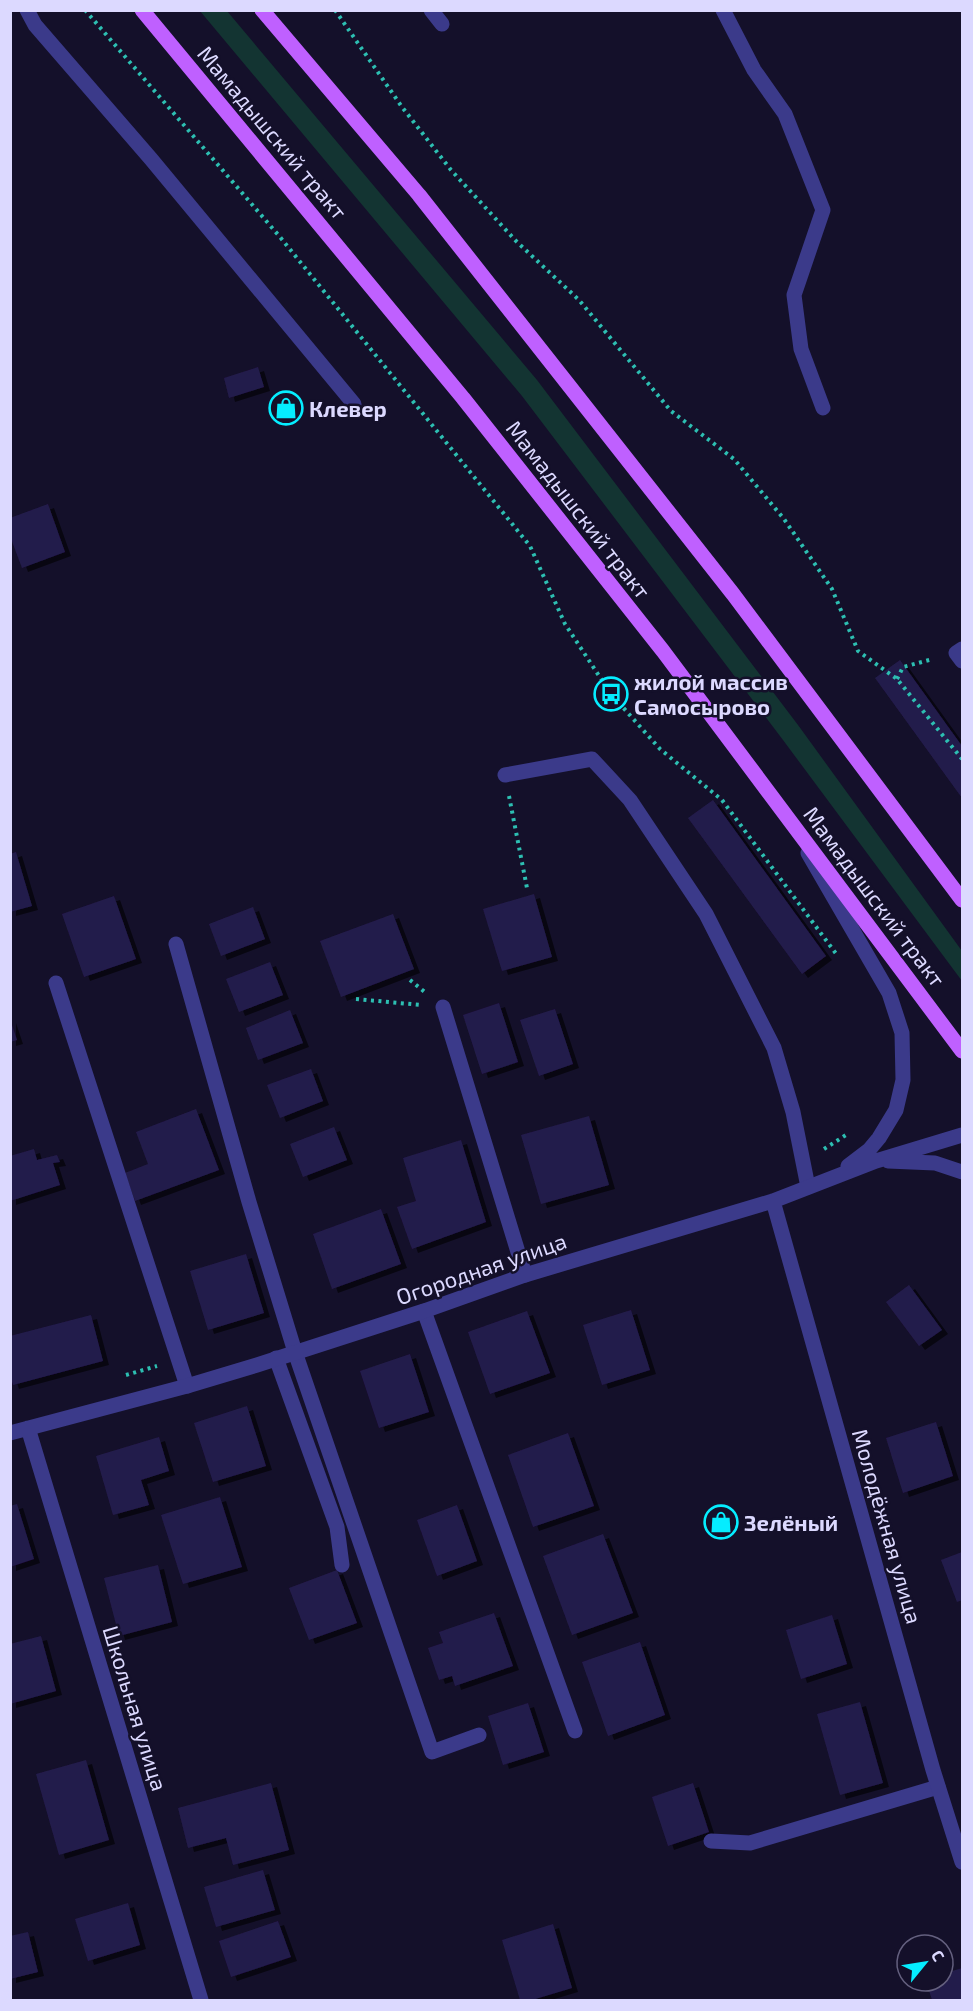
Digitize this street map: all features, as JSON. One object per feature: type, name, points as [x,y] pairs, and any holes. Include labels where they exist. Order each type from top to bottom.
[{"type":"main road","name":"Мамадышский тракт","points":[[142,10],[463,399],[663,651],[963,1051]]},
{"type":"main road","points":[[262,10],[427,204],[733,594],[963,900]]},
{"type":"street","points":[[27,10],[35,25],[151,159],[354,404]]},
{"type":"street","points":[[430,10],[442,24]]},
{"type":"street","points":[[723,10],[754,70],[785,114],[823,210],[794,295],[801,349],[823,408]]},
{"type":"street","points":[[505,775],[592,759],[630,800],[706,914],[774,1048],[793,1112],[808,1187]]},
{"type":"street","points":[[783,812],[889,993],[902,1033],[903,1080],[896,1110],[869,1150],[834,1177]]},
{"type":"street","points":[[176,944],[249,1202],[295,1353],[432,1752],[479,1735]]},
{"type":"street","points":[[56,983],[187,1386]]},
{"type":"street","points":[[443,1007],[525,1275]]},
{"type":"street","name":"Огородная улица","points":[[10,1433],[187,1386],[295,1353],[525,1275],[773,1201],[876,1161],[963,1135]]},
{"type":"street","points":[[876,1161],[935,1163],[963,1172]]},
{"type":"street","name":"Молодёжная улица","points":[[773,1201],[938,1787],[963,1862]]},
{"type":"street","points":[[424,1311],[575,1731]]},
{"type":"street","points":[[276,1358],[338,1527],[342,1565]]},
{"type":"street","name":"Школьная улица","points":[[28,1428],[201,2001]]},
{"type":"street","points":[[711,1841],[750,1843],[938,1787]]},
{"type":"path","points":[[85,10],[280,237],[530,546],[565,624],[611,694],[660,750],[722,800],[839,958]]},
{"type":"path","points":[[334,10],[402,107],[451,170],[516,241],[579,300],[671,411],[734,459],[784,519],[832,589],[858,651],[897,679],[963,759]]},
{"type":"path","points":[[897,679],[903,667],[960,654]]},
{"type":"path","points":[[505,775],[527,888]]},
{"type":"path","points":[[356,999],[443,1007]]},
{"type":"green space","points":[[200,11],[227,11],[537,380],[798,725],[962,951],[962,981],[783,740],[522,396]]},
{"type":"building","points":[[258,367],[264,387],[229,398],[224,378]]},
{"type":"building","points":[[48,504],[65,552],[22,568],[10,536],[10,518]]},
{"type":"building","points":[[900,660],[962,746],[962,798],[875,678]]},
{"type":"building","points":[[713,800],[826,956],[802,974],[688,818]]},
{"type":"building","points":[[16,852],[32,906],[10,912],[10,854]]},
{"type":"building","points":[[534,894],[552,957],[502,971],[483,909]]},
{"type":"building","points":[[114,896],[136,959],[84,977],[62,914]]},
{"type":"building","points":[[253,907],[265,939],[221,956],[209,924]]},
{"type":"building","points":[[393,914],[414,969],[341,997],[320,941]]},
{"type":"building","points":[[270,962],[283,995],[239,1012],[226,979]]},
{"type":"building","points":[[499,1003],[518,1062],[482,1074],[463,1015]]},
{"type":"building","points":[[555,1009],[573,1064],[539,1076],[520,1020]]},
{"type":"building","points":[[290,1010],[303,1043],[258,1060],[246,1028]]},
{"type":"building","points":[[10,1019],[17,1040],[10,1042]]},
{"type":"building","points":[[311,1069],[323,1101],[280,1118],[267,1085]]},
{"type":"building","points":[[196,1109],[219,1170],[135,1201],[125,1173],[148,1164],[136,1132]]},
{"type":"building","points":[[589,1116],[609,1185],[541,1204],[521,1135]]},
{"type":"building","points":[[334,1127],[347,1160],[303,1177],[290,1144]]},
{"type":"building","points":[[461,1140],[486,1222],[412,1249],[397,1207],[416,1201],[403,1158]]},
{"type":"building","points":[[34,1149],[37,1160],[57,1155],[60,1162],[53,1163],[60,1185],[10,1201],[10,1156]]},
{"type":"building","points":[[381,1209],[401,1264],[332,1289],[313,1234]]},
{"type":"building","points":[[246,1254],[264,1313],[208,1330],[190,1271]]},
{"type":"building","points":[[909,1285],[942,1330],[919,1346],[886,1302]]},
{"type":"building","points":[[631,1310],[650,1370],[602,1385],[583,1325]]},
{"type":"building","points":[[527,1311],[550,1373],[490,1394],[468,1332]]},
{"type":"building","points":[[91,1315],[103,1361],[13,1385],[10,1376],[10,1336]]},
{"type":"building","points":[[410,1354],[429,1412],[379,1428],[360,1371]]},
{"type":"building","points":[[247,1406],[266,1466],[213,1482],[194,1423]]},
{"type":"building","points":[[936,1422],[953,1476],[903,1493],[886,1438]]},
{"type":"building","points":[[568,1433],[594,1506],[533,1527],[508,1455]]},
{"type":"building","points":[[159,1437],[169,1471],[141,1480],[149,1505],[113,1515],[96,1456]]},
{"type":"building","points":[[220,1497],[242,1567],[183,1584],[161,1515]]},
{"type":"building","points":[[17,1504],[34,1559],[10,1567],[10,1506]]},
{"type":"building","points":[[457,1505],[477,1561],[437,1576],[417,1520]]},
{"type":"building","points":[[603,1534],[633,1613],[572,1635],[543,1556]]},
{"type":"building","points":[[962,1552],[962,1600],[957,1602],[941,1560]]},
{"type":"building","points":[[158,1565],[172,1622],[119,1636],[104,1578]]},
{"type":"building","points":[[337,1570],[357,1623],[309,1640],[289,1588]]},
{"type":"building","points":[[494,1613],[513,1666],[455,1686],[452,1676],[439,1680],[428,1648],[443,1643],[439,1632]]},
{"type":"building","points":[[832,1615],[847,1664],[801,1679],[786,1630]]},
{"type":"building","points":[[41,1636],[56,1691],[10,1704],[10,1644]]},
{"type":"building","points":[[640,1642],[665,1715],[608,1736],[582,1662]]},
{"type":"building","points":[[860,1702],[883,1783],[840,1795],[817,1714]]},
{"type":"building","points":[[528,1703],[544,1752],[503,1765],[488,1716]]},
{"type":"building","points":[[86,1760],[109,1840],[59,1855],[36,1774]]},
{"type":"building","points":[[271,1783],[289,1850],[233,1865],[226,1838],[188,1848],[178,1808]]},
{"type":"building","points":[[693,1783],[709,1832],[668,1846],[652,1797]]},
{"type":"building","points":[[263,1870],[275,1910],[216,1927],[204,1887]]},
{"type":"building","points":[[128,1903],[140,1945],[88,1961],[75,1919]]},
{"type":"building","points":[[278,1921],[291,1957],[231,1977],[219,1941]]},
{"type":"building","points":[[553,1924],[572,1988],[532,2000],[520,2000],[502,1940]]},
{"type":"building","points":[[28,1932],[38,1972],[10,1979],[10,1936]]},
{"type":"building","points":[[962,1968],[962,2000],[932,2000],[930,1993],[955,1993],[955,1970]]},
{"type":"place","name":"Клевер","points":[[286,408]]},
{"type":"place","name":"жилой массив Самосырово","points":[[611,694]]},
{"type":"place","name":"Зелёный","points":[[721,1522]]}]
